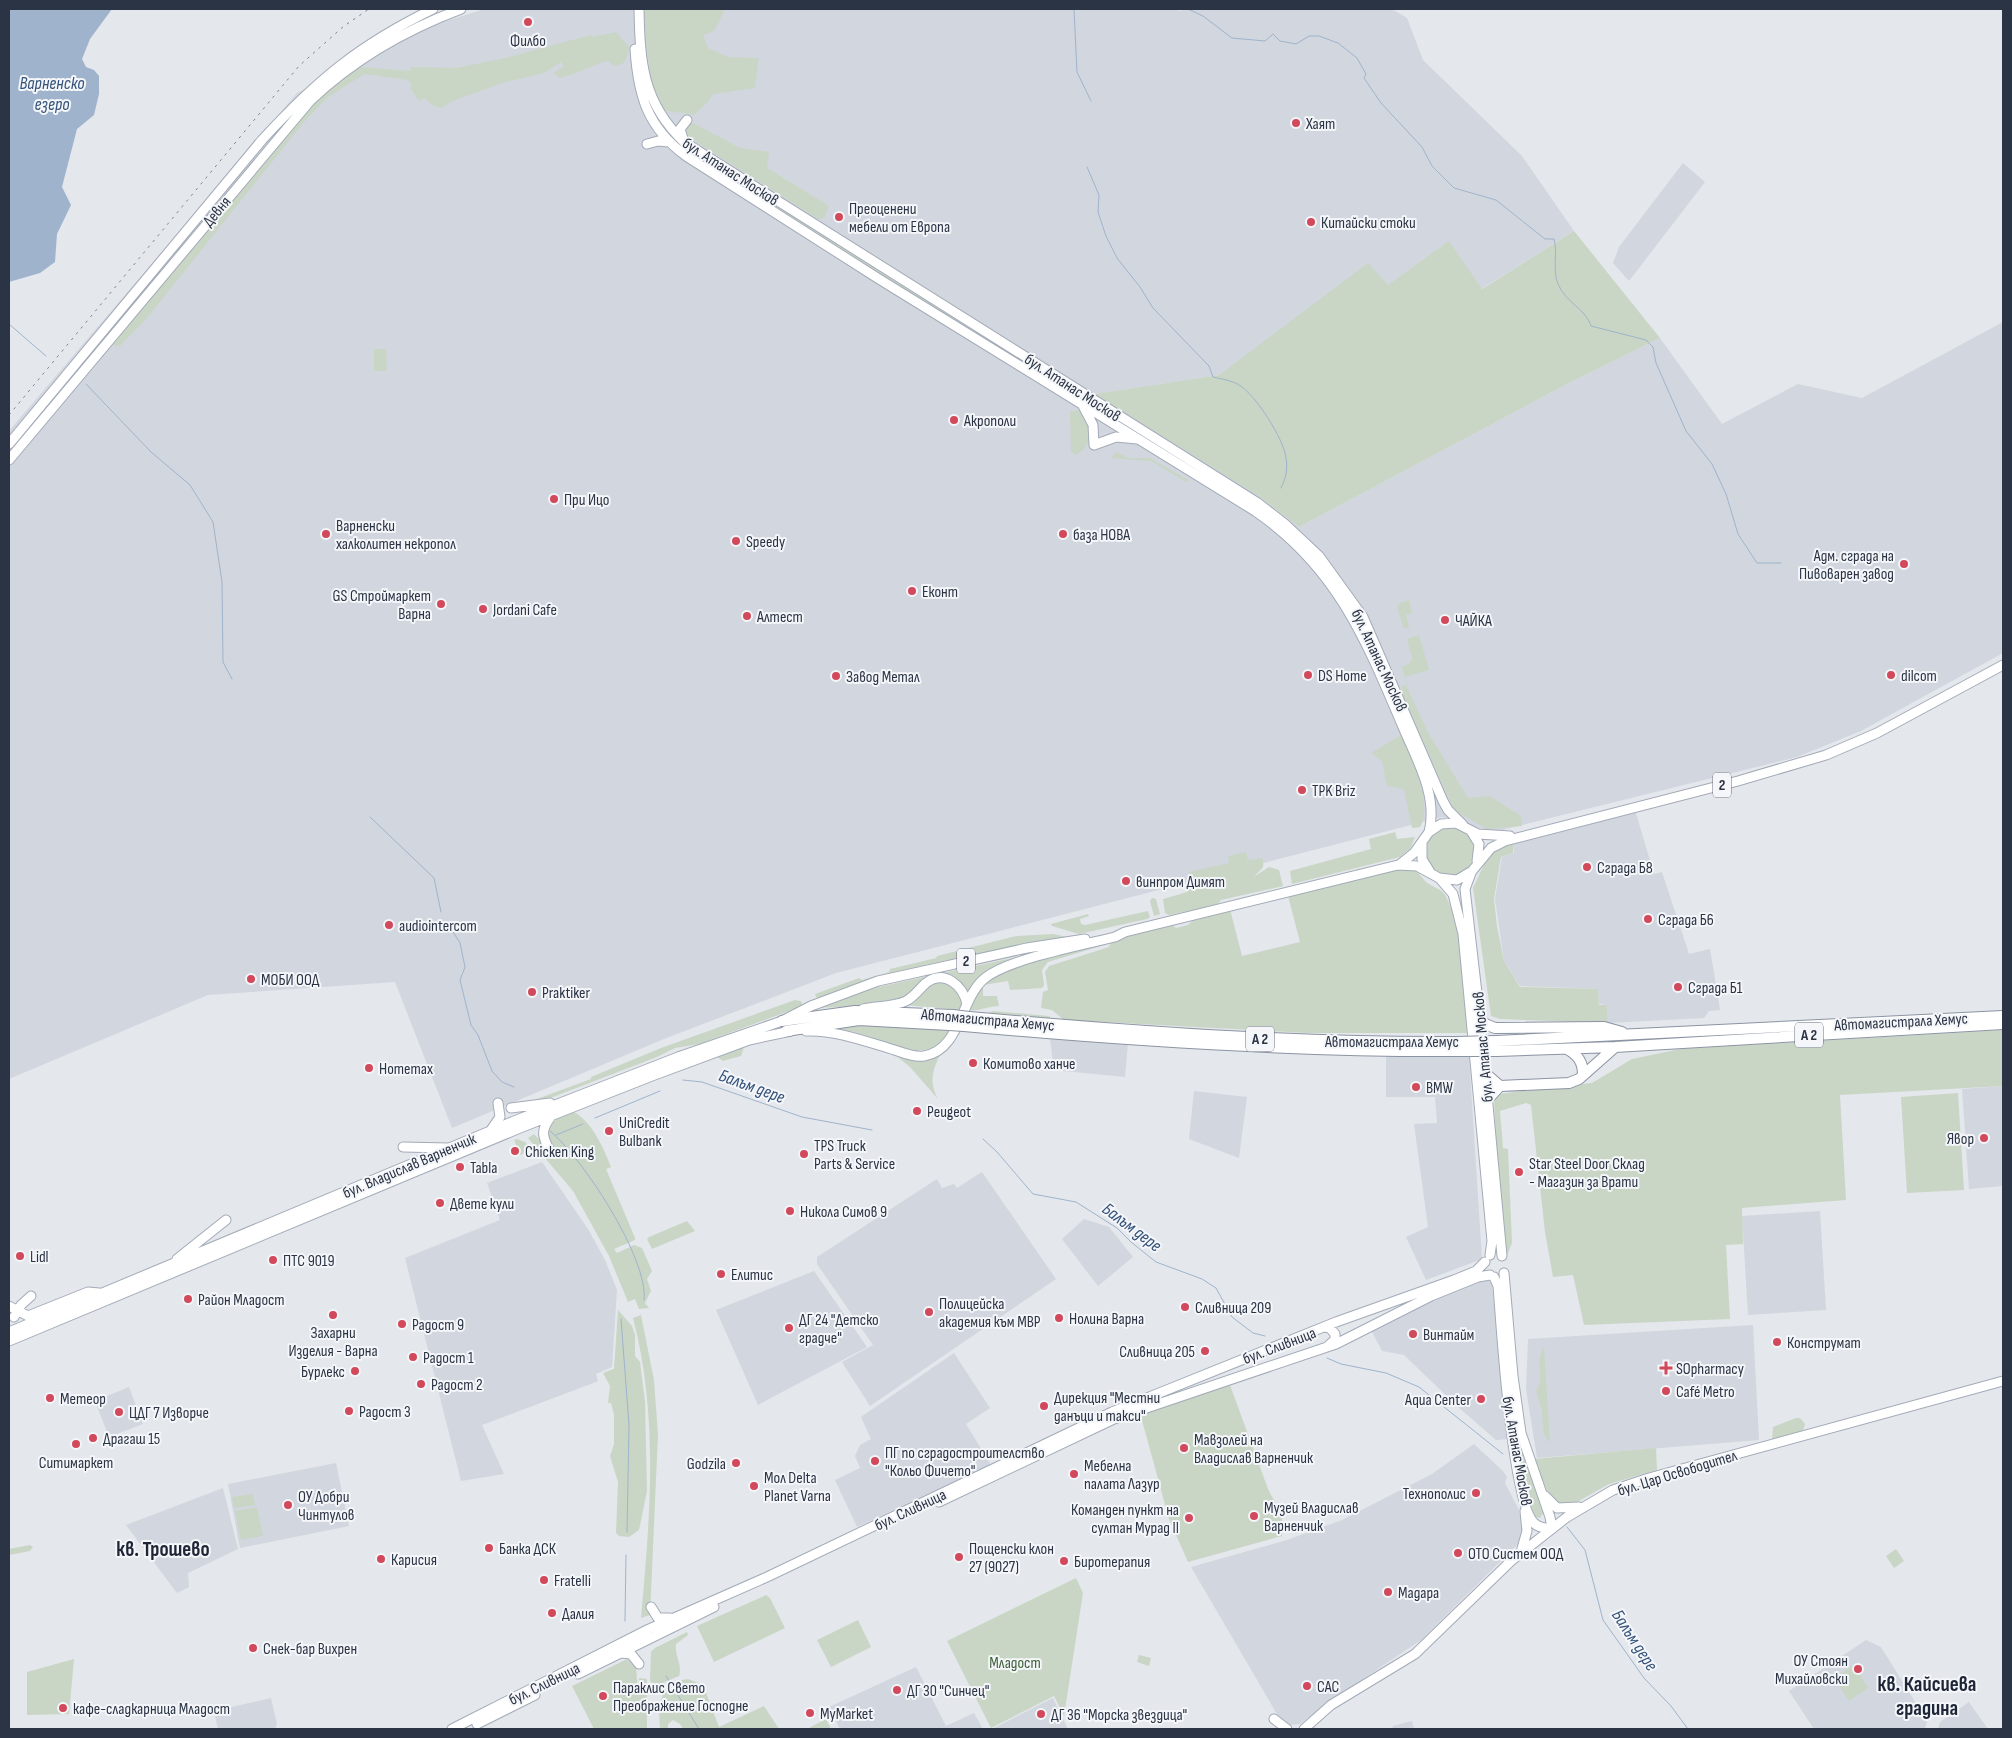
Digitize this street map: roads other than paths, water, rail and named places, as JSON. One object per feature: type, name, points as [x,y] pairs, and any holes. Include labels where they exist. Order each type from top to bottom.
[{"type":"highway","name":"Автомагистрала Хемус","points":[[784,1026],[855,1011],[951,1020],[1229,1037],[1567,1049],[2003,1024]]},
{"type":"highway","name":"Автомагистрала Хемус","points":[[1496,1046],[1633,1035],[2003,1016]]},
{"type":"highway","name":"Автомагистрала Хемус","points":[[784,1026],[859,1020],[951,1020]]},
{"type":"highway","points":[[1480,1020],[1494,1028],[1604,1028],[1633,1035]]},
{"type":"highway","points":[[1485,1073],[1500,1086],[1569,1083],[1583,1075],[1614,1047]]},
{"type":"highway","points":[[1567,1049],[1579,1058],[1582,1064],[1583,1075]]},
{"type":"highway","points":[[1487,1100],[1500,1086]]},
{"type":"main road","name":"Девня","points":[[9,444],[262,140],[304,95],[350,56],[384,34],[433,9]]},
{"type":"main road","name":"Девня","points":[[9,460],[310,101],[347,68],[382,46],[413,29],[461,9]]},
{"type":"main road","name":"бул. Атанас Москов","points":[[633,9],[636,64],[641,94],[654,124],[669,142],[686,156],[878,279],[1255,511],[1304,552],[1326,578],[1356,622],[1390,686],[1443,801],[1448,810],[1463,825]]},
{"type":"main road","name":"бул. Атанас Москов","points":[[639,9],[640,50],[649,94],[662,119],[684,142],[1009,345],[1271,513],[1310,547],[1335,576],[1371,632],[1427,785],[1432,812],[1429,832]]},
{"type":"main road","points":[[684,142],[680,129],[688,120]]},
{"type":"main road","points":[[647,144],[658,141],[669,142]]},
{"type":"main road","points":[[1081,403],[1093,425],[1094,445],[1116,437],[1140,440]]},
{"type":"main road","name":"2","points":[[784,1026],[825,1032],[870,1042],[914,1056],[932,1054],[949,1040],[976,987],[985,978],[998,970],[1114,937],[1125,932],[1398,865],[1417,866],[1435,876],[1457,880],[1474,868],[1491,848],[1519,836],[1738,781],[1826,754],[1877,733],[2003,665]]},
{"type":"main road","points":[[1429,832],[1448,822],[1463,825]]},
{"type":"main road","name":"2","points":[[1463,825],[1471,831],[1490,836],[1519,836]]},
{"type":"main road","points":[[1471,831],[1479,844],[1480,852],[1474,868]]},
{"type":"main road","name":"2","points":[[1398,865],[1414,853],[1429,832]]},
{"type":"main road","points":[[1422,843],[1422,859],[1435,876]]},
{"type":"main road","name":"бул. Атанас Москов","points":[[1435,876],[1453,894],[1463,934],[1492,1242],[1488,1259],[1492,1276],[1498,1286],[1511,1428],[1524,1496],[1530,1516],[1537,1526],[1552,1528],[1521,1433],[1512,1376],[1480,1020],[1465,889],[1466,880],[1474,868]]},
{"type":"main road","name":"бул. Владислав Варненчик","points":[[9,1341],[552,1117],[784,1026],[811,1006],[878,981],[908,973],[1113,932],[1125,932]]},
{"type":"main road","points":[[855,1011],[906,1001],[926,983],[940,978],[956,983],[963,990],[967,1004]]},
{"type":"main road","name":"бул. Владислав Варненчик","points":[[9,1331],[489,1132],[678,1057],[784,1026]]},
{"type":"main road","points":[[511,1108],[570,1100]]},
{"type":"main road","points":[[489,1132],[500,1117],[498,1103]]},
{"type":"main road","points":[[550,1151],[542,1134],[544,1126],[552,1117]]},
{"type":"main road","points":[[403,1147],[451,1148]]},
{"type":"main road","points":[[173,1263],[226,1220]]},
{"type":"main road","points":[[1488,1259],[1495,1254],[1502,1256]]},
{"type":"main road","name":"бул. Сливница","points":[[452,1729],[649,1629],[776,1573],[1112,1412],[1351,1317],[1476,1271],[1488,1259]]},
{"type":"main road","name":"бул. Сливница","points":[[466,1729],[618,1654],[1114,1419],[1324,1348],[1349,1338],[1431,1296],[1478,1277],[1504,1273]]},
{"type":"main road","points":[[12,1311],[28,1316],[88,1292],[102,1293]]},
{"type":"main road","points":[[9,1331],[12,1311],[31,1296]]},
{"type":"main road","points":[[1349,1338],[1342,1335],[1340,1328],[1351,1317]]},
{"type":"main road","points":[[1324,1328],[1330,1328],[1336,1334],[1335,1340],[1324,1348]]},
{"type":"main road","name":"бул. Цар Освободител","points":[[1299,1729],[1307,1726],[1331,1705],[1398,1666],[1426,1645],[1521,1553],[1582,1507],[1613,1490],[1649,1478],[2003,1382]]},
{"type":"main road","points":[[1540,1488],[1550,1503],[1557,1508],[1582,1507]]},
{"type":"main road","points":[[1521,1553],[1527,1531],[1524,1496]]},
{"type":"main road","points":[[1530,1516],[1534,1520],[1540,1520],[1545,1517],[1547,1508]]},
{"type":"main road","points":[[651,1607],[656,1616],[661,1619],[677,1617]]},
{"type":"main road","points":[[618,1654],[631,1654],[639,1664]]},
{"type":"main road","points":[[1274,1719],[1287,1729]]},
{"type":"water","name":"Варненско езеро","points":[[9,9],[112,9],[90,39],[82,59],[86,67],[94,70],[99,76],[99,94],[94,115],[77,129],[62,187],[71,205],[57,234],[55,262],[40,273],[9,282]]},
{"type":"waterway","points":[[1074,9],[1077,72],[1091,101]]},
{"type":"waterway","points":[[1188,9],[1203,16],[1232,38],[1265,41],[1273,34],[1280,41],[1296,44],[1309,36],[1319,36],[1338,43],[1357,58],[1366,74],[1364,78],[1381,103],[1422,147],[1432,166],[1454,188],[1496,200],[1545,239],[1554,239],[1555,273],[1562,291],[1585,315],[1591,326],[1646,340],[1653,347],[1656,363],[1686,431],[1712,464],[1726,494],[1738,534],[1757,563],[1781,563]]},
{"type":"waterway","points":[[1087,167],[1099,195],[1098,212],[1106,236],[1117,258],[1140,287],[1153,308],[1209,366],[1213,377],[1229,381],[1246,390],[1268,418],[1280,440],[1286,458],[1286,473],[1281,488]]},
{"type":"waterway","points":[[9,324],[46,356]]},
{"type":"waterway","points":[[86,384],[151,452],[190,485],[213,522],[222,582],[223,662],[232,679]]},
{"type":"waterway","points":[[370,817],[434,878],[441,912]]},
{"type":"waterway","points":[[452,930],[460,943],[465,967],[460,980],[471,1025],[478,1035],[492,1071],[502,1082],[514,1087]]},
{"type":"waterway","name":"Балъм дере","points":[[683,1080],[702,1082],[802,1117],[872,1130]]},
{"type":"waterway","name":"Балъм дере","points":[[595,1118],[660,1091]]},
{"type":"waterway","name":"Балъм дере","points":[[556,1135],[583,1124]]},
{"type":"waterway","points":[[550,1131],[579,1163],[595,1185],[625,1235],[643,1282],[644,1300]]},
{"type":"waterway","name":"Балъм дере","points":[[983,1139],[997,1152],[1033,1194],[1076,1202],[1117,1228],[1156,1262],[1202,1279],[1216,1288],[1232,1317],[1253,1333],[1265,1336]]},
{"type":"waterway","points":[[621,1319],[629,1425],[627,1532]]},
{"type":"waterway","name":"Балъм дере","points":[[1327,1358],[1341,1364],[1386,1373],[1419,1387],[1503,1454]]},
{"type":"waterway","name":"Балъм дере","points":[[1567,1527],[1585,1550],[1603,1620],[1644,1678],[1671,1706],[1688,1729]]},
{"type":"waterway","points":[[625,1621],[626,1555]]},
{"type":"waterway","points":[[666,1676],[699,1729]]},
{"type":"railway","points":[[9,415],[299,66],[344,26],[369,9]]},
{"type":"place","name":"Филбо","points":[[528,22]]},
{"type":"place","name":"Хаят","points":[[1296,123]]},
{"type":"place","name":"Преоценени мебели от Европа","points":[[839,217]]},
{"type":"place","name":"Китайски стоки","points":[[1311,222]]},
{"type":"place","name":"Акрополи","points":[[954,420]]},
{"type":"place","name":"При Ицо","points":[[554,499]]},
{"type":"place","name":"Варненски халколитен некропол","points":[[326,534]]},
{"type":"place","name":"база НОВА","points":[[1063,534]]},
{"type":"place","name":"Speedy","points":[[736,541]]},
{"type":"place","name":"Адм. сграда на Пивоварен завод","points":[[1904,564]]},
{"type":"place","name":"Еконт","points":[[912,591]]},
{"type":"place","name":"GS Строймаркет Варна","points":[[441,604]]},
{"type":"place","name":"Jordani Cafe","points":[[483,609]]},
{"type":"place","name":"Алтест","points":[[747,616]]},
{"type":"place","name":"ЧАЙКА","points":[[1445,620]]},
{"type":"place","name":"DS Home","points":[[1308,675]]},
{"type":"place","name":"dilcom","points":[[1891,675]]},
{"type":"place","name":"Завод Метал","points":[[836,676]]},
{"type":"place","name":"TPK Briz","points":[[1302,790]]},
{"type":"place","name":"Сграда Б8","points":[[1587,867]]},
{"type":"place","name":"винпром Димят","points":[[1126,881]]},
{"type":"place","name":"Сграда Б6","points":[[1648,919]]},
{"type":"place","name":"audiointercom","points":[[389,925]]},
{"type":"place","name":"МОБИ ООД","points":[[251,979]]},
{"type":"place","name":"Сграда Б1","points":[[1678,987]]},
{"type":"place","name":"Praktiker","points":[[532,992]]},
{"type":"place","name":"Комитово ханче","points":[[973,1063]]},
{"type":"place","name":"Homemax","points":[[369,1068]]},
{"type":"place","name":"BMW","points":[[1416,1087]]},
{"type":"place","name":"Peugeot","points":[[917,1111]]},
{"type":"place","name":"UniCredit Bulbank","points":[[609,1131]]},
{"type":"place","name":"Явор","points":[[1984,1138]]},
{"type":"place","name":"Chicken King","points":[[515,1151]]},
{"type":"place","name":"TPS Truck Parts & Service","points":[[804,1154]]},
{"type":"place","name":"Tabla","points":[[460,1167]]},
{"type":"place","name":"Star Steel Door Склад - Магазин за Врати","points":[[1519,1172]]},
{"type":"place","name":"Двете кули","points":[[440,1203]]},
{"type":"place","name":"Никола Симов 9","points":[[790,1211]]},
{"type":"place","name":"Lidl","points":[[20,1256]]},
{"type":"place","name":"ПТС 9019","points":[[273,1260]]},
{"type":"place","name":"Елитис","points":[[721,1274]]},
{"type":"place","name":"Район Младост","points":[[188,1299]]},
{"type":"place","name":"Сливница 209","points":[[1185,1307]]},
{"type":"place","name":"Полицейска академия към МВР","points":[[929,1312]]},
{"type":"place","name":"Захарни Изделия - Варна","points":[[333,1315]]},
{"type":"place","name":"Нолина Варна","points":[[1059,1318]]},
{"type":"place","name":"Радост 9","points":[[402,1324]]},
{"type":"place","name":"ДГ 24 \"Детско градче\"","points":[[789,1328]]},
{"type":"place","name":"Винтайм","points":[[1413,1334]]},
{"type":"place","name":"Конструмат","points":[[1777,1342]]},
{"type":"place","name":"Сливница 205","points":[[1205,1351]]},
{"type":"place","name":"Радост 1","points":[[413,1357]]},
{"type":"place","name":"SOpharmacy","points":[[1666,1368]]},
{"type":"place","name":"Бурлекс","points":[[355,1371]]},
{"type":"place","name":"Радост 2","points":[[421,1384]]},
{"type":"place","name":"Café Metro","points":[[1666,1391]]},
{"type":"place","name":"Метеор","points":[[50,1398]]},
{"type":"place","name":"Aqua Center","points":[[1481,1399]]},
{"type":"place","name":"Дирекция \"Местни данъци и такси\"","points":[[1044,1406]]},
{"type":"place","name":"Радост 3","points":[[349,1411]]},
{"type":"place","name":"ЦДГ 7 Изворче","points":[[119,1412]]},
{"type":"place","name":"Драгаш 15","points":[[93,1438]]},
{"type":"place","name":"Ситимаркет","points":[[76,1444]]},
{"type":"place","name":"Мавзолей на Владислав Варненчик","points":[[1184,1448]]},
{"type":"place","name":"ПГ по сградостроителство \"Кольо Фичето\"","points":[[875,1461]]},
{"type":"place","name":"Godzila","points":[[736,1463]]},
{"type":"place","name":"Мебелна палата Лазур","points":[[1074,1474]]},
{"type":"place","name":"Мол Delta Planet Varna","points":[[754,1486]]},
{"type":"place","name":"Технополис","points":[[1476,1493]]},
{"type":"place","name":"ОУ Добри Чинтулов","points":[[288,1505]]},
{"type":"place","name":"Музей Владислав Варненчик","points":[[1254,1516]]},
{"type":"place","name":"Команден пункт на султан Мурад II","points":[[1189,1518]]},
{"type":"place","name":"Банка ДСК","points":[[489,1548]]},
{"type":"place","name":"ОТО Систем ООД","points":[[1458,1553]]},
{"type":"place","name":"Пощенски клон 27 (9027)","points":[[959,1557]]},
{"type":"place","name":"Карисия","points":[[381,1559]]},
{"type":"place","name":"Биротерапия","points":[[1064,1561]]},
{"type":"place","name":"Fratelli","points":[[544,1580]]},
{"type":"place","name":"Мадара","points":[[1388,1592]]},
{"type":"place","name":"Далия","points":[[552,1613]]},
{"type":"place","name":"Снек-бар Вихрен","points":[[253,1648]]},
{"type":"place","name":"ОУ Стоян Михайловски","points":[[1858,1669]]},
{"type":"place","name":"САС","points":[[1307,1686]]},
{"type":"place","name":"ДГ 30 \"Синчец\"","points":[[897,1690]]},
{"type":"place","name":"Параклис Свето Преображение Господне","points":[[603,1696]]},
{"type":"place","name":"кафе-сладкарница Младост","points":[[63,1708]]},
{"type":"place","name":"MyMarket","points":[[810,1713]]},
{"type":"place","name":"ДГ 36 \"Морска звездица\"","points":[[1041,1714]]},
{"type":"district","name":"кв. Трошево","points":[[163,1549]]},
{"type":"district","name":"кв. Кайсиева градина","points":[[1927,1696]]},
{"type":"park label","name":"Младост","points":[[1015,1662]]}]
